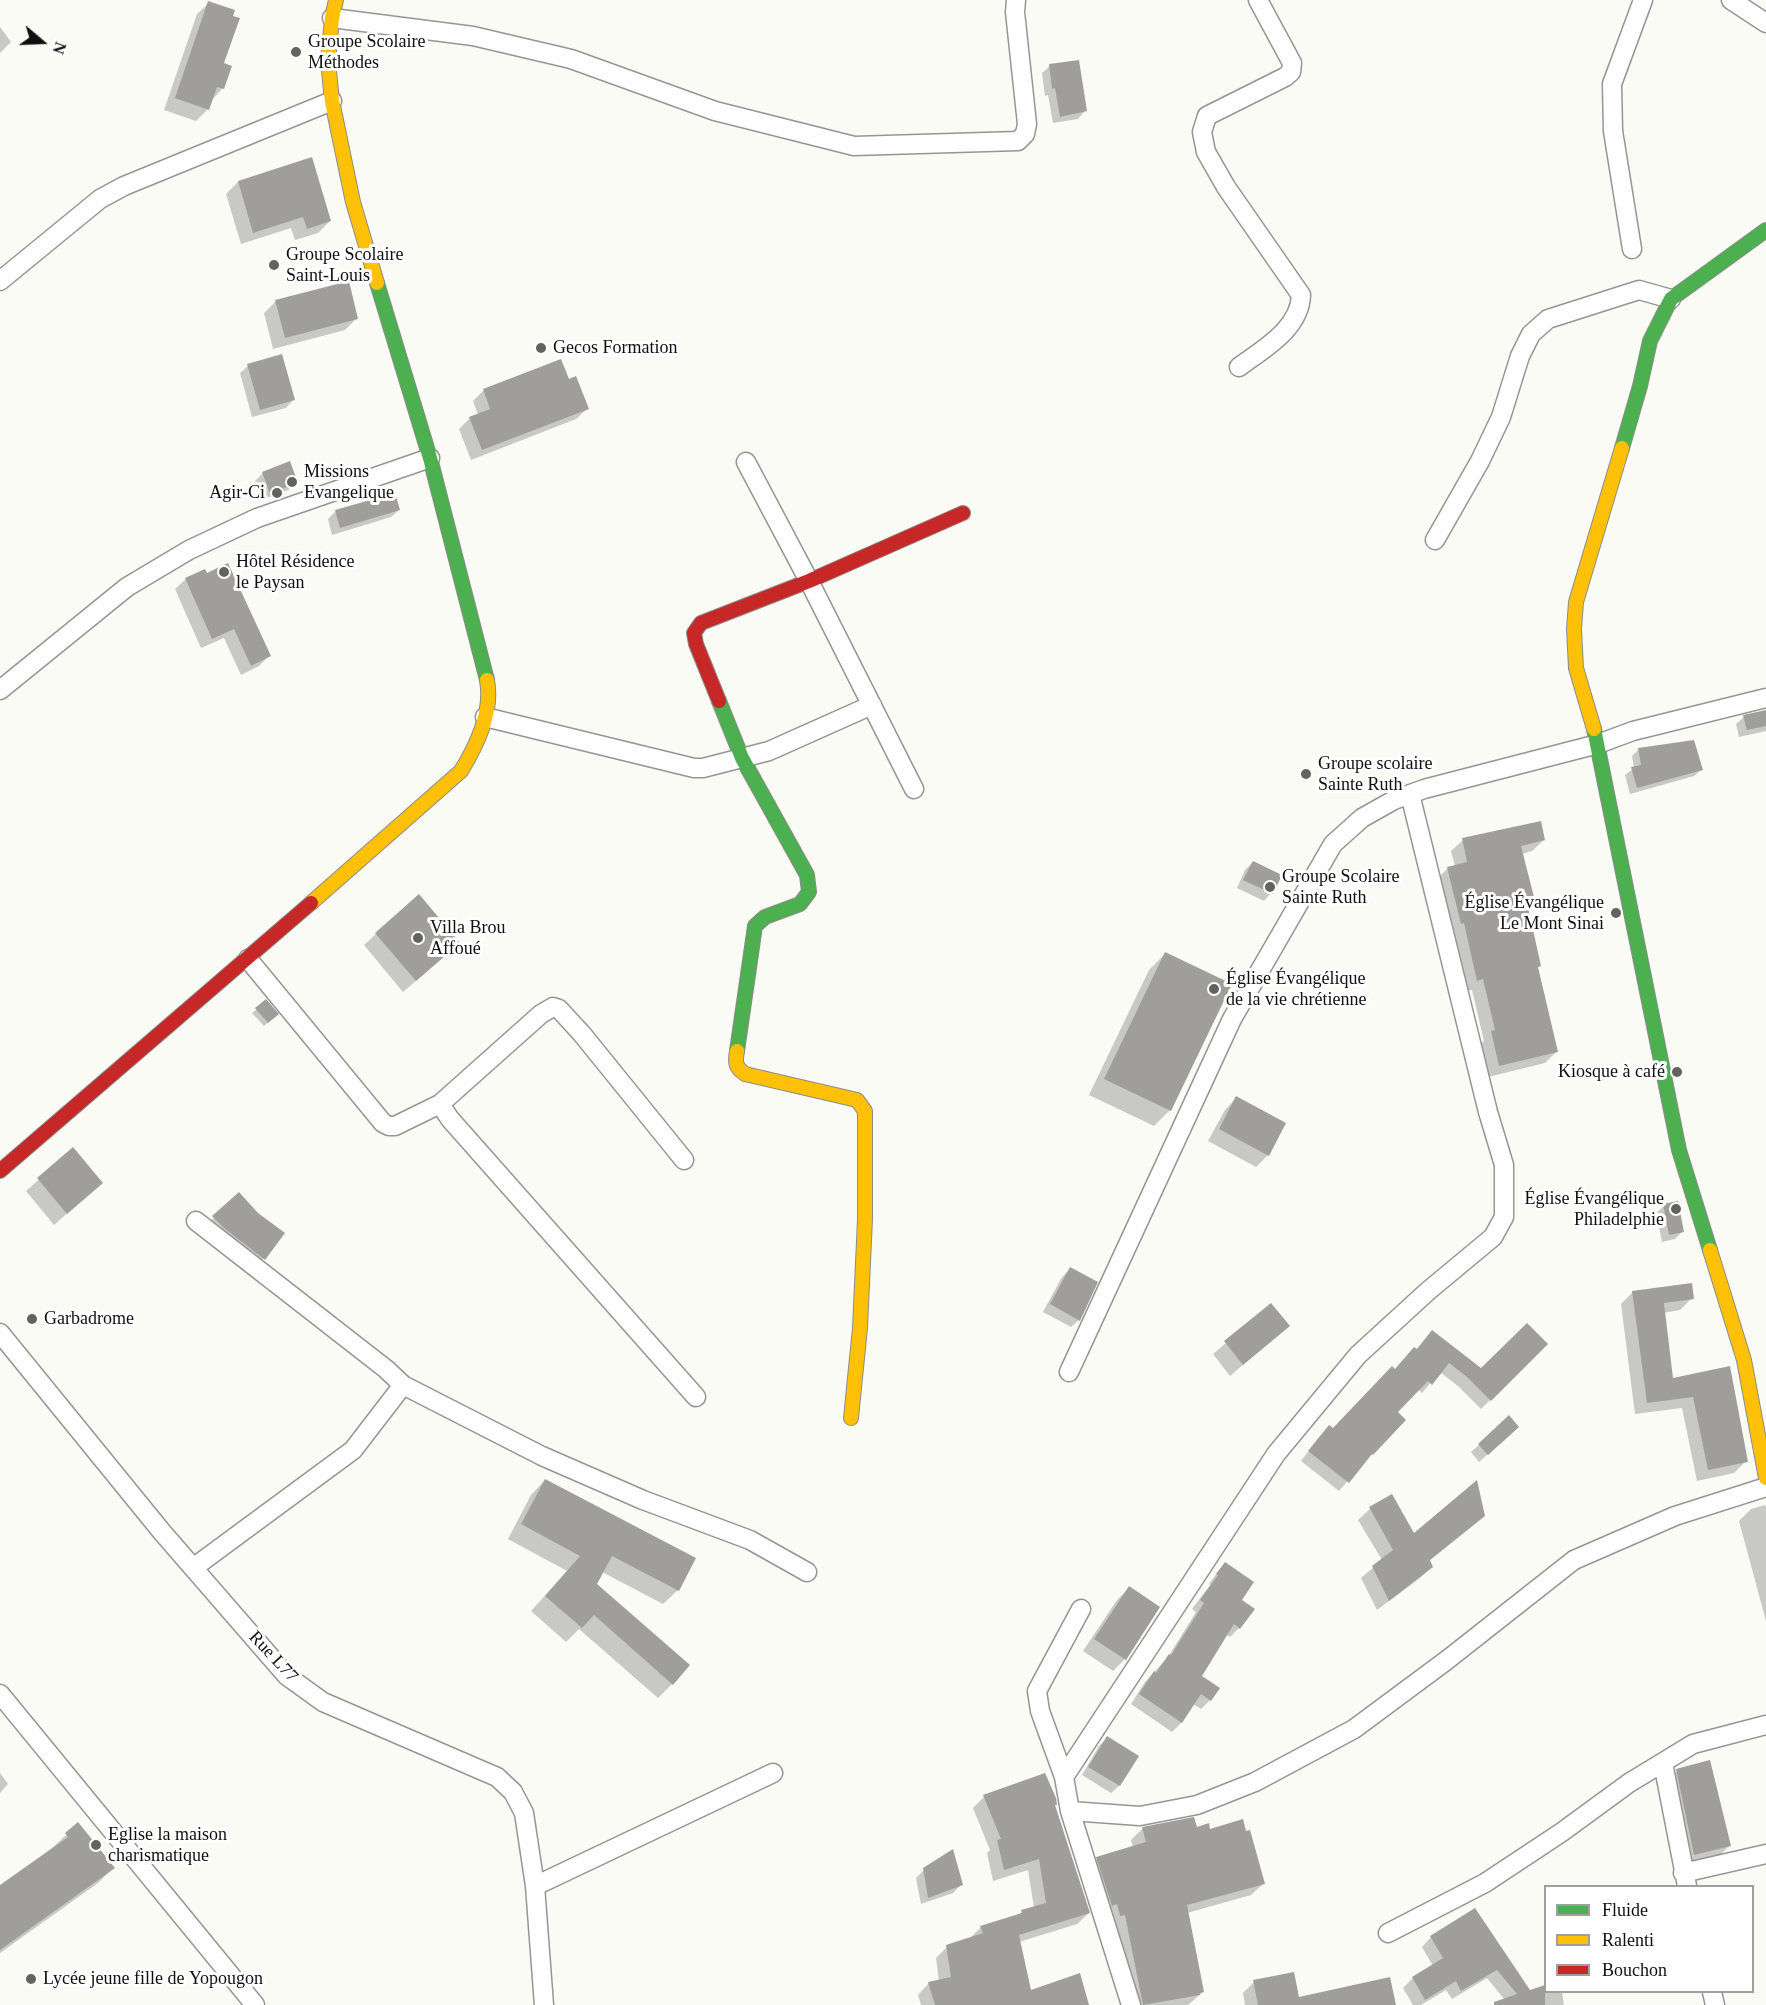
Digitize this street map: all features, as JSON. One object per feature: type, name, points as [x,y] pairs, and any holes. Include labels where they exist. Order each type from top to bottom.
[{"type":"street","points":[[0,1171],[249,959],[461,771],[477,744],[485,717],[488,684],[430,458],[353,202],[332,101],[328,61],[336,0]]},
{"type":"street","points":[[332,18],[473,36],[571,59],[715,111],[854,146],[1018,141],[1025,134],[1027,124],[1015,12],[1016,0]]},
{"type":"street","points":[[1239,367],[1281,335],[1300,308],[1300,295],[1226,187],[1206,152],[1202,132],[1208,116],[1291,72],[1292,63],[1258,0]]},
{"type":"street","points":[[1632,249],[1613,131],[1612,84],[1643,0]]},
{"type":"street","points":[[1731,0],[1766,23]]},
{"type":"street","points":[[0,281],[100,199],[124,186],[332,101]]},
{"type":"street","points":[[1766,230],[1671,299],[1650,341],[1640,386],[1576,602],[1574,629],[1576,668],[1598,744],[1679,1150],[1744,1359],[1766,1478]]},
{"type":"street","points":[[1435,540],[1480,461],[1501,417],[1520,356],[1531,334],[1548,319],[1639,290],[1671,299]]},
{"type":"street","points":[[0,690],[128,587],[189,550],[257,518],[430,458]]},
{"type":"street","points":[[746,462],[914,789]]},
{"type":"street","points":[[851,1418],[860,1328],[865,1219],[865,1111],[857,1100],[745,1074],[738,1069],[735,1062],[755,926],[767,915],[800,904],[809,892],[807,875],[742,758],[696,644],[694,633],[701,623],[809,581],[963,513]]},
{"type":"street","points":[[1069,1372],[1232,1019],[1333,844],[1362,819],[1394,800],[1410,794],[1598,744],[1633,732],[1766,698]]},
{"type":"street","points":[[485,717],[694,768],[713,766],[769,751],[872,705]]},
{"type":"street","points":[[1064,1777],[1276,1454],[1358,1355],[1428,1291],[1493,1237],[1504,1217],[1504,1165],[1485,1101],[1410,794]]},
{"type":"street","points":[[249,959],[383,1123],[389,1126],[395,1126],[440,1104],[542,1014],[553,1007],[559,1009],[582,1034],[684,1160]]},
{"type":"street","points":[[440,1104],[450,1119],[696,1397]]},
{"type":"street","points":[[196,1221],[386,1369],[403,1385],[542,1456],[643,1500],[750,1540],[807,1572]]},
{"type":"street","name":"Rue L77","points":[[0,1333],[193,1568],[287,1676],[323,1702],[497,1777],[513,1792],[524,1813],[535,1886],[544,2005]]},
{"type":"street","points":[[193,1568],[352,1450],[403,1385]]},
{"type":"street","points":[[1070,1812],[1140,1816],[1197,1805],[1255,1782],[1354,1729],[1447,1660],[1574,1560],[1675,1516],[1766,1487]]},
{"type":"street","points":[[1081,1609],[1036,1690],[1040,1711],[1064,1777],[1070,1812],[1131,2005]]},
{"type":"street","points":[[0,1694],[255,2005]]},
{"type":"street","points":[[1388,1933],[1485,1883],[1562,1832],[1629,1783],[1693,1744],[1766,1725]]},
{"type":"street","points":[[1663,1763],[1685,1880],[1766,1854]]},
{"type":"street","points":[[535,1886],[773,1773]]},
{"type":"building","points":[[208,1],[235,10],[233,16],[240,18],[224,63],[232,66],[224,89],[217,87],[209,110],[175,98]]},
{"type":"building","points":[[1079,60],[1087,111],[1060,117],[1055,88],[1052,89],[1049,64]]},
{"type":"building","points":[[312,157],[331,221],[307,229],[303,217],[253,233],[238,181]]},
{"type":"building","points":[[349,281],[358,319],[285,338],[275,300]]},
{"type":"building","points":[[282,354],[295,400],[260,410],[247,364]]},
{"type":"building","points":[[561,359],[569,379],[576,376],[589,409],[482,450],[469,417],[490,409],[483,389]]},
{"type":"building","points":[[290,461],[298,483],[270,493],[262,472]]},
{"type":"building","points":[[395,493],[400,510],[340,528],[335,510]]},
{"type":"building","points":[[228,563],[271,656],[251,666],[234,629],[212,639],[185,578],[205,569],[207,573]]},
{"type":"building","points":[[1766,710],[1766,726],[1747,730],[1743,715]]},
{"type":"building","points":[[1694,740],[1703,770],[1637,788],[1631,767],[1641,765],[1638,748]]},
{"type":"building","points":[[1541,821],[1545,840],[1521,846],[1536,905],[1528,907],[1541,966],[1538,967],[1558,1052],[1499,1066],[1491,1031],[1495,1030],[1483,979],[1477,981],[1464,923],[1461,924],[1447,867],[1467,862],[1462,838]]},
{"type":"building","points":[[1253,861],[1282,875],[1273,894],[1243,880]]},
{"type":"building","name":"Villa Brou Affoué","points":[[419,894],[460,943],[416,981],[375,933]]},
{"type":"building","points":[[1165,952],[1232,984],[1171,1111],[1104,1079]]},
{"type":"building","points":[[266,999],[279,1014],[268,1023],[255,1008]]},
{"type":"building","points":[[1236,1096],[1286,1123],[1269,1156],[1219,1129]]},
{"type":"building","points":[[73,1147],[103,1183],[67,1214],[37,1178]]},
{"type":"building","points":[[239,1192],[258,1213],[285,1233],[265,1260],[212,1216]]},
{"type":"building","points":[[1678,1201],[1684,1232],[1669,1235],[1663,1204]]},
{"type":"building","points":[[1070,1267],[1098,1282],[1080,1321],[1050,1304]]},
{"type":"building","points":[[1692,1283],[1694,1299],[1664,1303],[1673,1378],[1730,1366],[1748,1462],[1708,1470],[1693,1397],[1647,1403],[1632,1291]]},
{"type":"building","points":[[1271,1303],[1290,1326],[1243,1365],[1224,1341]]},
{"type":"building","points":[[1527,1323],[1548,1344],[1491,1401],[1449,1363],[1432,1385],[1428,1381],[1398,1412],[1406,1420],[1372,1454],[1349,1483],[1308,1451],[1329,1425],[1333,1428],[1392,1366],[1395,1369],[1414,1347],[1417,1349],[1432,1330],[1481,1368]]},
{"type":"building","points":[[1509,1415],[1519,1427],[1488,1455],[1478,1444]]},
{"type":"building","points":[[545,1479],[696,1558],[679,1591],[612,1556],[597,1584],[690,1665],[673,1685],[594,1615],[582,1628],[545,1596],[580,1556],[521,1524]]},
{"type":"building","points":[[1477,1480],[1485,1516],[1430,1560],[1433,1567],[1389,1601],[1372,1566],[1393,1550],[1369,1507],[1392,1494],[1414,1533]]},
{"type":"building","points":[[1225,1562],[1254,1582],[1242,1600],[1255,1609],[1240,1629],[1234,1624],[1202,1676],[1220,1688],[1211,1701],[1201,1694],[1182,1723],[1139,1694],[1154,1671],[1156,1673],[1169,1654],[1171,1655],[1204,1603],[1200,1600]]},
{"type":"building","points":[[1129,1586],[1160,1607],[1126,1660],[1094,1639]]},
{"type":"building","points":[[1107,1736],[1139,1756],[1120,1786],[1088,1767]]},
{"type":"building","points":[[1710,1760],[1731,1846],[1694,1855],[1676,1769]]},
{"type":"building","points":[[1045,1773],[1056,1798],[1057,1805],[1055,1805],[1090,1913],[1019,1935],[1031,1990],[1080,1973],[1089,2005],[935,2005],[928,1982],[951,1977],[946,1945],[983,1933],[980,1926],[1046,1903],[1039,1859],[1004,1870],[997,1840],[1001,1839],[983,1795]]},
{"type":"building","points":[[1194,1817],[1197,1827],[1209,1823],[1210,1829],[1243,1819],[1246,1831],[1250,1830],[1265,1884],[1187,1905],[1204,1992],[1200,1995],[1143,2005],[1125,1915],[1120,1916],[1117,1904],[1112,1906],[1096,1857],[1146,1842],[1142,1827]]},
{"type":"building","points":[[78,1822],[115,1868],[0,1950],[0,1885],[68,1837],[65,1833]]},
{"type":"building","points":[[953,1849],[963,1885],[928,1898],[923,1868]]},
{"type":"building","points":[[1475,1908],[1530,1990],[1544,1985],[1545,2005],[1494,2005],[1494,2002],[1517,1994],[1497,1970],[1461,1991],[1456,1981],[1425,2000],[1412,1977],[1443,1958],[1430,1936]]},
{"type":"building","points":[[1294,1972],[1299,1997],[1390,1977],[1396,2005],[1258,2005],[1253,1980]]},
{"type":"traffic: fast","points":[[1622,448],[1650,341],[1671,299],[1766,230]]},
{"type":"traffic: fast","points":[[377,283],[430,458],[487,680]]},
{"type":"traffic: fast","points":[[719,701],[742,758],[807,875],[809,892],[800,904],[765,917],[755,926],[737,1051]]},
{"type":"traffic: fast","points":[[1594,729],[1679,1150],[1710,1250]]},
{"type":"traffic: slow","points":[[336,0],[328,61],[332,101],[353,202],[377,283]]},
{"type":"traffic: slow","points":[[1594,729],[1576,668],[1574,629],[1576,602],[1622,448]]},
{"type":"traffic: slow","points":[[311,903],[461,771],[473,750],[486,716],[487,680]]},
{"type":"traffic: slow","points":[[737,1051],[736,1064],[745,1074],[857,1100],[865,1111],[865,1219],[860,1328],[851,1418]]},
{"type":"traffic: slow","points":[[1710,1250],[1744,1360],[1766,1478]]},
{"type":"traffic: jam","points":[[719,701],[696,644],[694,633],[701,623],[809,581],[963,513]]},
{"type":"traffic: jam","points":[[0,1171],[311,903]]},
{"type":"place","name":"Groupe Scolaire Méthodes","points":[[296,52]]},
{"type":"place","name":"Groupe Scolaire Saint-Louis","points":[[274,265]]},
{"type":"place","name":"Gecos Formation","points":[[541,348]]},
{"type":"place","name":"Missions Evangelique","points":[[292,482]]},
{"type":"place","name":"Agir-Ci","points":[[277,493]]},
{"type":"place","name":"Hôtel Résidence le Paysan","points":[[224,572]]},
{"type":"place","name":"Groupe scolaire Sainte Ruth","points":[[1306,774]]},
{"type":"place","name":"Groupe Scolaire Sainte Ruth","points":[[1270,887]]},
{"type":"place","name":"Église Évangélique Le Mont Sinai","points":[[1616,913]]},
{"type":"place","name":"Villa Brou Affoué","points":[[418,938]]},
{"type":"place","name":"Église Évangélique de la vie chrétienne","points":[[1214,989]]},
{"type":"place","name":"Kiosque à café","points":[[1677,1072]]},
{"type":"place","name":"Église Évangélique Philadelphie","points":[[1676,1209]]},
{"type":"place","name":"Garbadrome","points":[[32,1319]]},
{"type":"place","name":"Eglise la maison charismatique","points":[[96,1845]]},
{"type":"place","name":"Lycée jeune fille de Yopougon","points":[[31,1979]]}]
